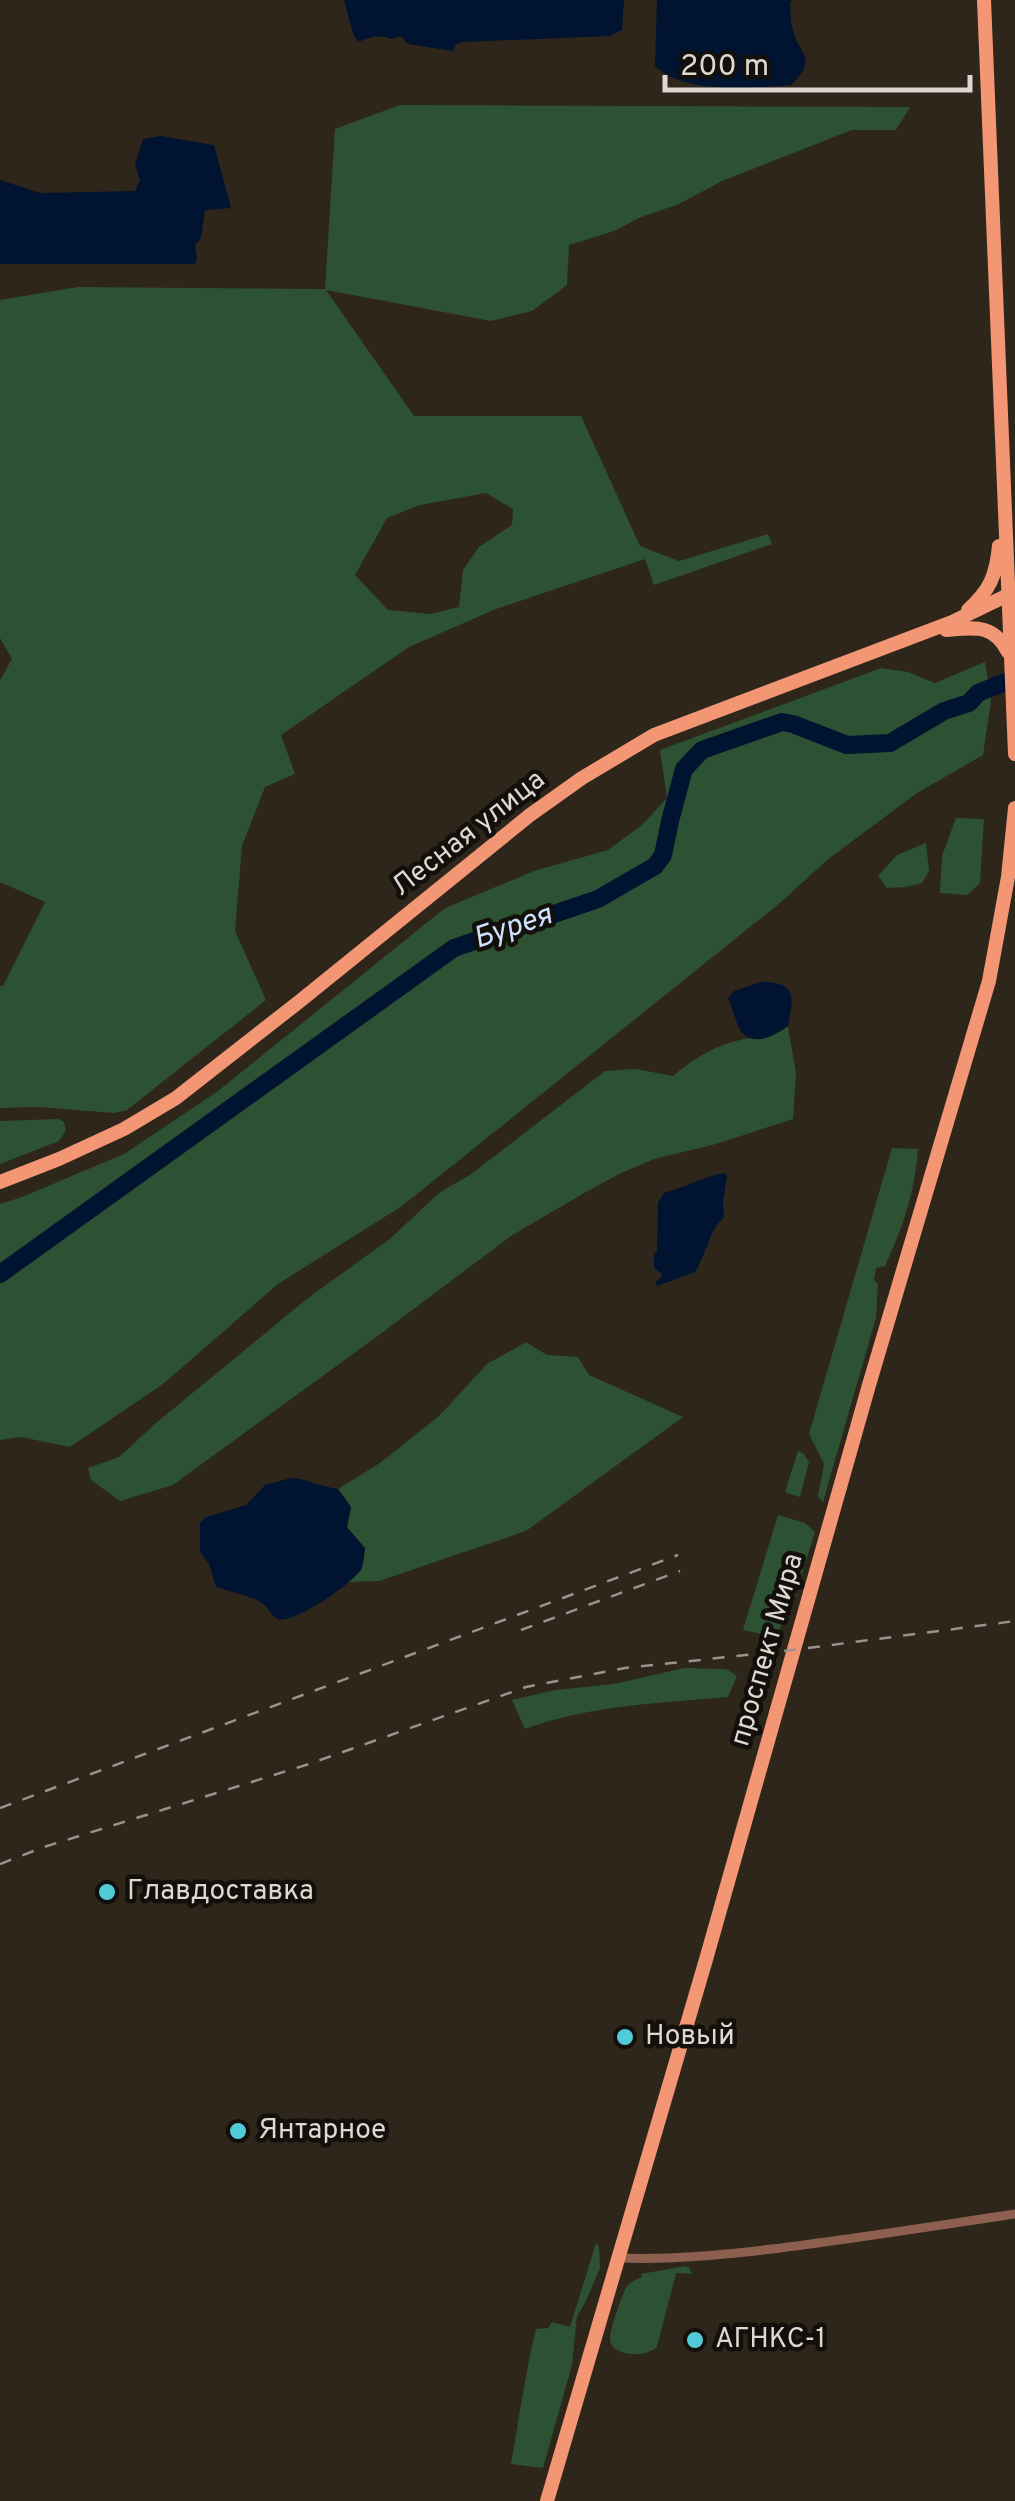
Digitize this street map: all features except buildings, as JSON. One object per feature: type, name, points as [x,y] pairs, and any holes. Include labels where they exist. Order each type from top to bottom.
[{"type":"main road","points":[[984,0],[1015,754]]},
{"type":"main road","points":[[958,620],[985,594],[993,579],[1003,501]]},
{"type":"main road","name":"Лесная улица","points":[[0,1182],[108,1136],[176,1098],[530,815],[640,743],[690,720],[958,620],[1011,594]]},
{"type":"main road","points":[[925,632],[972,628],[991,631],[1003,641],[1012,661]]},
{"type":"main road","name":"проспект Мира","points":[[547,2501],[989,980],[1008,878],[1015,808]]},
{"type":"street","points":[[619,2258],[712,2256],[1015,2214]]},
{"type":"green space","points":[[400,105],[910,107],[896,130],[852,130],[722,181],[614,231],[569,245],[567,285],[532,311],[491,321],[326,290],[414,416],[581,416],[640,546],[679,561],[768,534],[772,544],[654,585],[645,559],[496,609],[409,647],[281,735],[295,774],[265,787],[242,846],[235,931],[266,1000],[127,1110],[114,1113],[0,1108],[0,986],[45,902],[0,882],[0,680],[12,659],[0,638],[0,300],[78,287],[325,289],[335,129]],"holes":[[[486,493],[513,509],[512,525],[479,547],[463,570],[459,607],[430,614],[388,610],[355,575],[387,518],[420,505]]]},
{"type":"green space","points":[[985,662],[991,701],[983,755],[917,793],[827,860],[780,903],[402,1206],[278,1284],[163,1384],[70,1447],[21,1437],[0,1440],[0,1204],[124,1154],[218,1091],[445,908],[534,871],[608,850],[642,825],[667,798],[660,750],[881,668],[908,672],[935,683]]},
{"type":"green space","points":[[956,818],[984,819],[980,883],[967,895],[940,893],[942,856]]},
{"type":"green space","points":[[926,843],[929,871],[922,883],[887,888],[878,876],[897,855]]},
{"type":"green space","points":[[788,1026],[796,1074],[793,1119],[654,1159],[619,1174],[511,1236],[173,1485],[120,1501],[91,1480],[88,1468],[119,1457],[308,1298],[391,1238],[440,1192],[470,1175],[605,1071],[636,1069],[673,1076],[715,1049],[744,1039],[771,1036]]},
{"type":"green space","points":[[0,1121],[64,1122],[66,1130],[59,1141],[0,1164]]},
{"type":"green space","points":[[892,1148],[918,1149],[914,1180],[885,1266],[876,1268],[876,1318],[823,1502],[818,1496],[824,1464],[809,1434]]},
{"type":"green space","points":[[526,1342],[547,1355],[578,1357],[589,1375],[683,1417],[526,1531],[379,1581],[347,1582],[362,1569],[347,1527],[351,1507],[338,1489],[380,1463],[439,1416],[487,1364]]},
{"type":"green space","points":[[798,1451],[809,1462],[800,1497],[785,1492]]},
{"type":"green space","points":[[778,1515],[805,1523],[815,1532],[788,1619],[776,1637],[743,1630]]},
{"type":"green space","points":[[684,1668],[726,1669],[737,1676],[728,1697],[600,1710],[525,1729],[512,1700],[555,1690],[614,1684]]},
{"type":"green space","points":[[596,2243],[600,2268],[577,2316],[572,2365],[543,2468],[511,2464],[536,2329],[548,2328],[552,2322],[570,2327]]},
{"type":"green space","points":[[685,2266],[692,2274],[676,2273],[657,2347],[638,2354],[616,2349],[610,2339],[628,2285],[641,2274]]},
{"type":"water","points":[[344,0],[624,0],[622,30],[610,36],[463,42],[456,44],[453,51],[408,44],[401,36],[358,42]]},
{"type":"water","points":[[657,0],[793,0],[791,24],[805,56],[804,68],[791,85],[757,87],[701,86],[668,75],[655,66]]},
{"type":"water","points":[[161,136],[214,145],[231,208],[205,210],[201,238],[195,245],[195,264],[0,264],[0,180],[40,193],[135,191],[140,180],[135,165],[143,139]]},
{"type":"water","points":[[761,982],[788,989],[790,1017],[788,1026],[777,1033],[752,1039],[741,1031],[728,998],[734,991]]},
{"type":"water","points":[[724,1173],[724,1217],[695,1272],[657,1286],[655,1283],[663,1275],[654,1268],[658,1203],[664,1193]]},
{"type":"water","points":[[291,1478],[338,1489],[351,1507],[347,1527],[365,1548],[361,1569],[345,1585],[308,1610],[278,1619],[257,1600],[216,1587],[200,1551],[200,1523],[206,1517],[246,1505],[265,1485]]},
{"type":"waterway","name":"Бурея","points":[[0,1274],[454,948],[598,899],[655,866],[663,855],[684,769],[702,750],[782,722],[847,745],[890,743],[944,711],[969,703],[978,693],[1015,678]]},
{"type":"railway","points":[[0,1808],[678,1555]]},
{"type":"railway","points":[[521,1630],[680,1571]]},
{"type":"railway","points":[[0,1864],[309,1764],[526,1687],[625,1668],[1015,1621]]},
{"type":"place","name":"Главдоставка","points":[[107,1892]]},
{"type":"place","name":"Новый","points":[[625,2037]]},
{"type":"place","name":"Янтарное","points":[[238,2131]]},
{"type":"place","name":"АГНКС-1","points":[[695,2340]]}]
